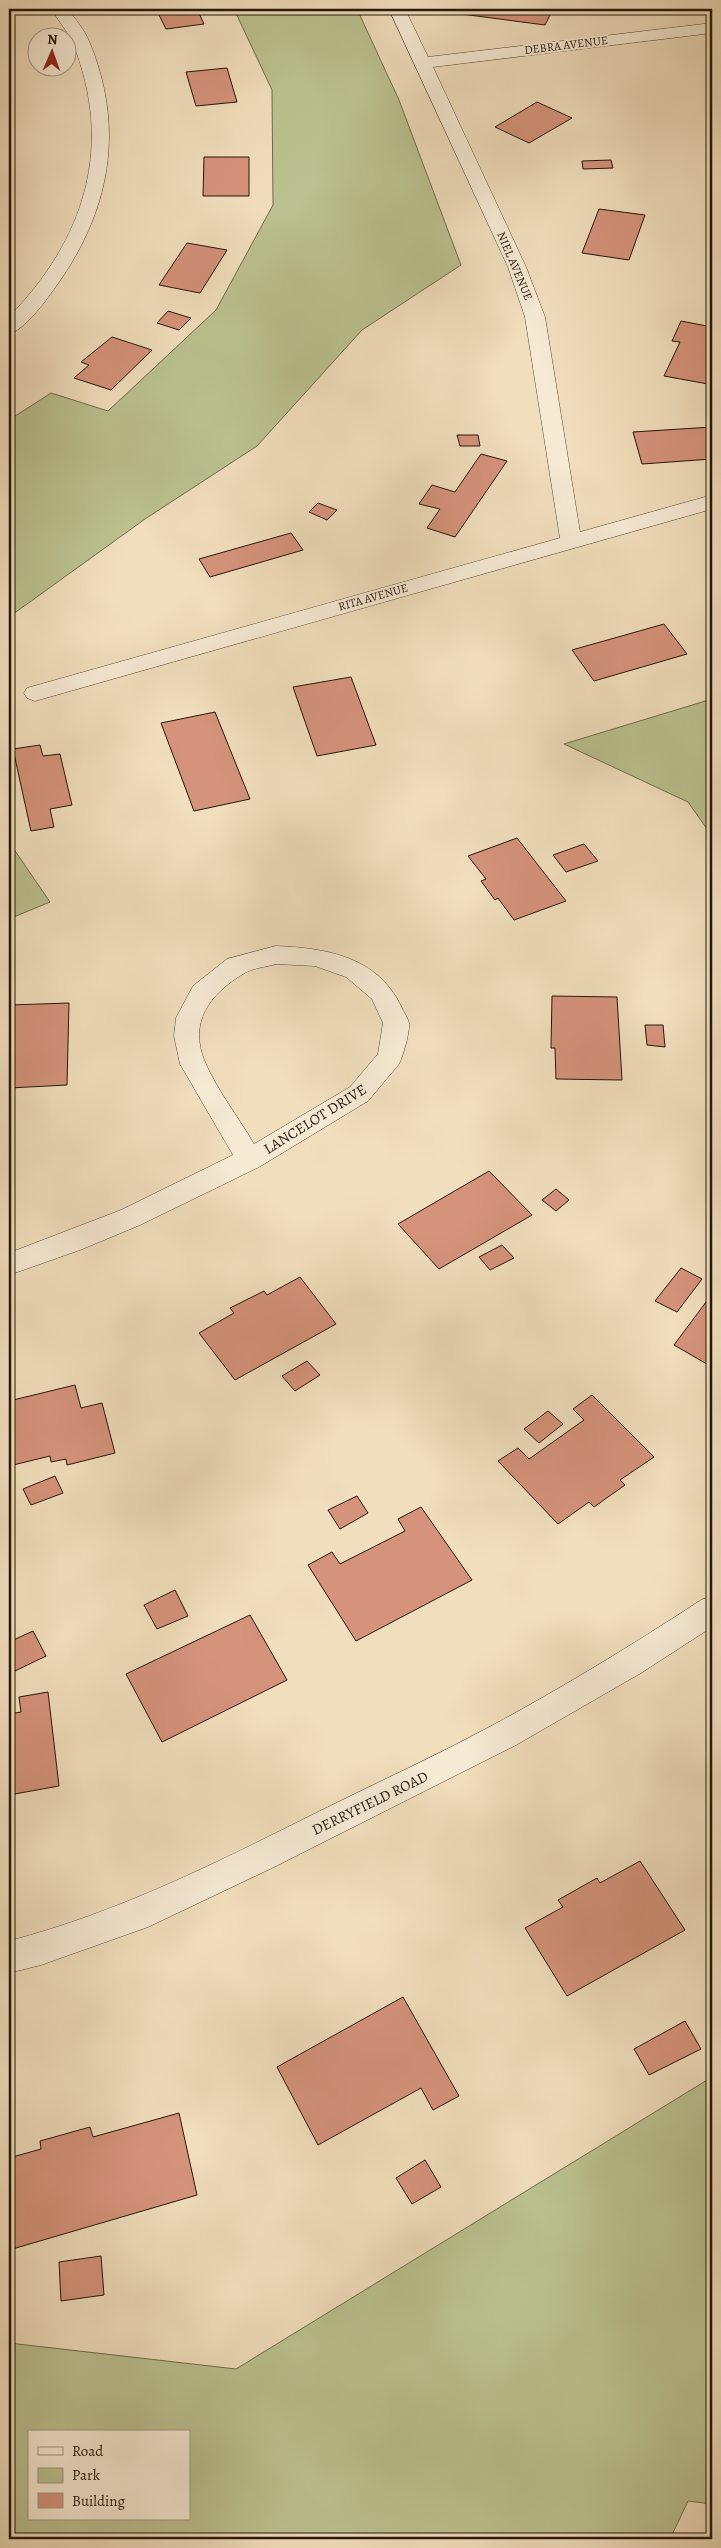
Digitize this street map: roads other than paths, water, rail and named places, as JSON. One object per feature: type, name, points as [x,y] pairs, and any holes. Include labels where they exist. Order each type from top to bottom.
[{"type":"street","points":[[9,328],[40,294],[71,248],[91,205],[100,163],[102,143],[96,91],[79,40],[60,9]]},
{"type":"street","name":"NIEL AVENUE","points":[[397,9],[517,267],[535,317],[571,542]]},
{"type":"street","name":"DEBRA AVENUE","points":[[421,62],[712,28]]},
{"type":"street","name":"RITA AVENUE","points":[[35,693],[712,502]]},
{"type":"street","name":"LANCELOT DRIVE","points":[[9,1264],[79,1241],[173,1199],[250,1160],[359,1094],[387,1066],[395,1041],[394,1016],[387,1000],[376,985],[360,973],[322,957],[279,955],[238,966],[214,981],[196,1001],[189,1016],[186,1032],[187,1048],[193,1064],[250,1160]]},
{"type":"street","name":"DERRYFIELD ROAD","points":[[9,1956],[41,1949],[148,1911],[261,1857],[505,1735],[630,1663],[712,1610]]}]
